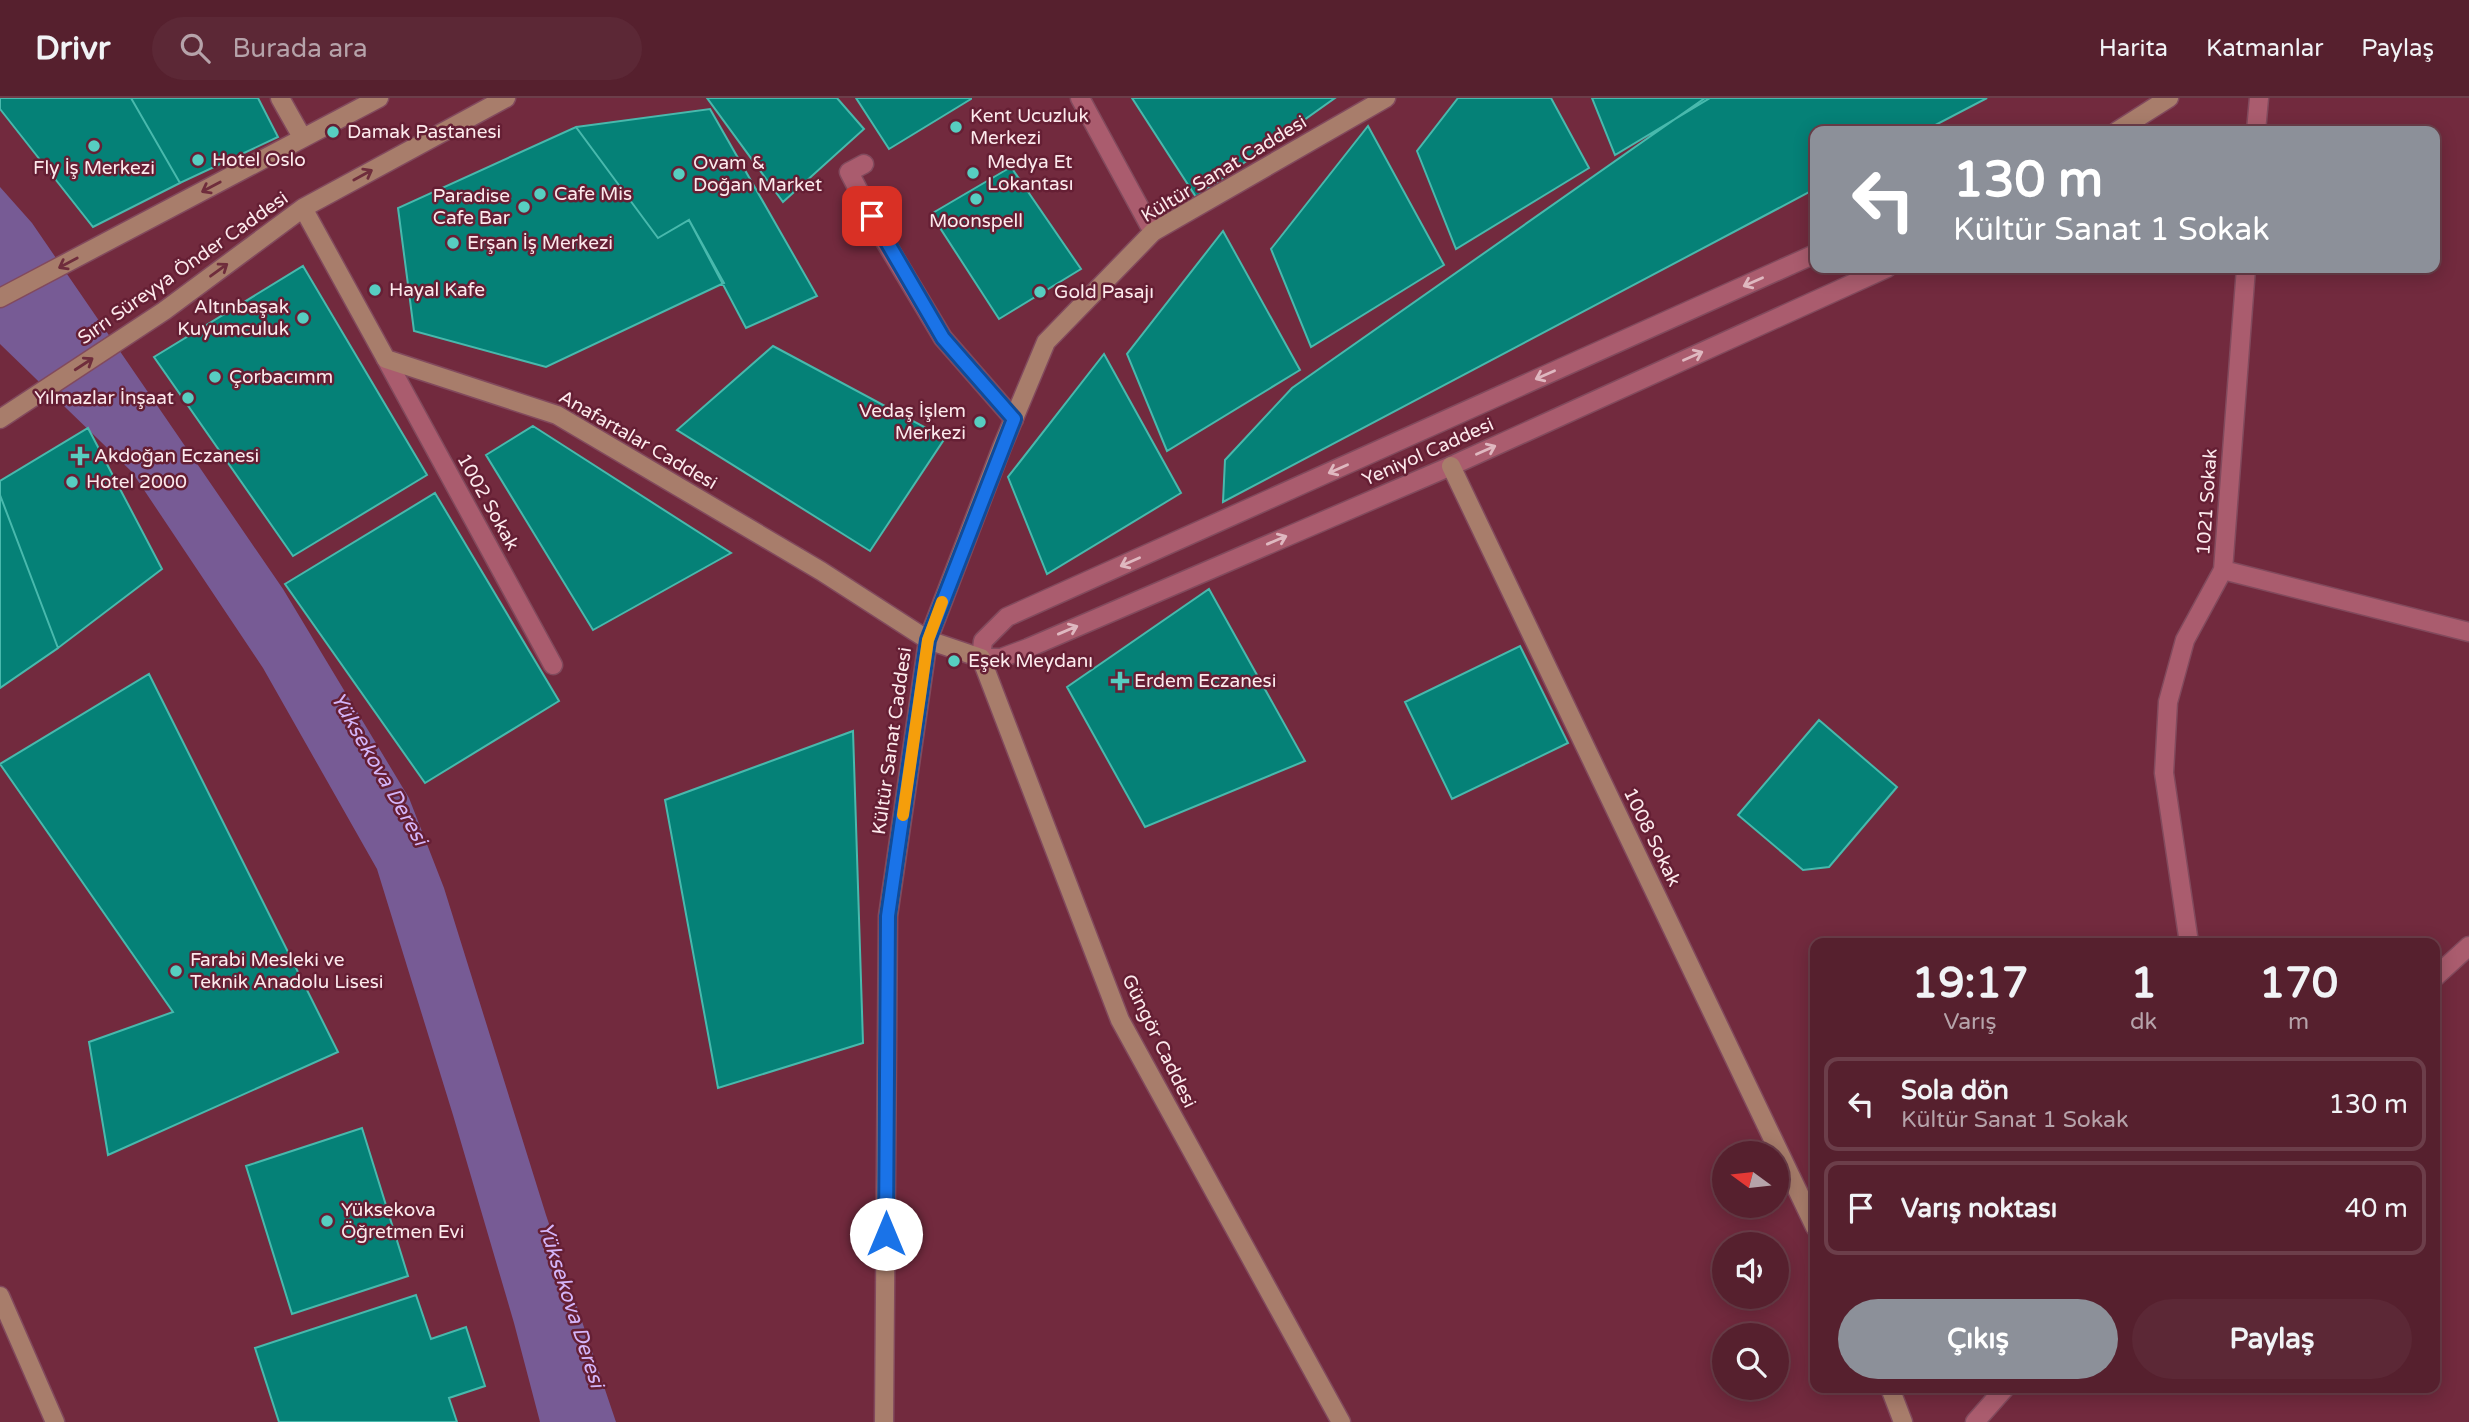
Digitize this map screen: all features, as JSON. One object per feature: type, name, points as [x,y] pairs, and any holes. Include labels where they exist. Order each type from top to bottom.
[{"type":"street","points":[[281,98],[302,137]]},
{"type":"street","points":[[0,298],[379,98]]},
{"type":"street","name":"Sırrı Süreyya Önder Caddesi","points":[[3,417],[164,310],[303,208],[506,98]]},
{"type":"street","points":[[1080,98],[1153,232]]},
{"type":"street","name":"Kültür Sanat Caddesi","points":[[884,1422],[888,916],[928,640],[1046,342],[1153,232],[1386,98]]},
{"type":"street","points":[[2125,126],[2169,98]]},
{"type":"street","points":[[2256,126],[2259,98]]},
{"type":"street","points":[[864,164],[849,172],[883,238],[943,338],[1014,419]]},
{"type":"street","points":[[303,208],[386,359]]},
{"type":"street","name":"Yeniyol Caddesi","points":[[981,658],[983,641],[1007,617],[1810,256]]},
{"type":"street","name":"Yeniyol Caddesi","points":[[928,640],[981,658],[1001,658],[1028,648],[1451,466],[1875,273]]},
{"type":"street","name":"1021 Sokak","points":[[2246,273],[2223,570],[2469,632]]},
{"type":"street","name":"Anafartalar Caddesi","points":[[386,359],[557,415],[821,571],[928,640]]},
{"type":"street","name":"1002 Sokak","points":[[386,359],[553,665]]},
{"type":"street","name":"1008 Sokak","points":[[1451,466],[1810,1217]]},
{"type":"street","points":[[2188,938],[2164,774],[2168,702],[2185,640],[2223,570]]},
{"type":"street","name":"Güngör Caddesi","points":[[981,658],[1120,1020],[1341,1422]]},
{"type":"street","points":[[2440,973],[2469,946]]},
{"type":"street","points":[[0,1296],[55,1422]]},
{"type":"street","points":[[1892,1393],[1903,1422]]},
{"type":"street","points":[[1975,1422],[2001,1393]]},
{"type":"water","name":"Yüksekova Deresi","points":[[0,187],[32,223],[283,589],[409,798],[444,888],[546,1215],[616,1422],[540,1422],[453,1115],[377,869],[263,668],[132,472],[0,344]]},
{"type":"building","name":"Fly İş Merkezi","points":[[0,98],[131,98],[180,183],[93,227],[0,109]]},
{"type":"building","name":"Hotel Oslo","points":[[131,98],[258,98],[278,137],[180,183]]},
{"type":"building","points":[[707,98],[837,98],[864,129],[783,202]]},
{"type":"building","points":[[856,98],[971,98],[971,99],[889,149]]},
{"type":"building","points":[[1132,98],[1335,98],[1196,197]]},
{"type":"building","points":[[1458,98],[1551,98],[1589,168],[1456,249],[1417,151]]},
{"type":"building","points":[[1592,98],[1710,98],[1615,155]]},
{"type":"building","points":[[1705,98],[1987,98],[1934,126],[1810,126],[1810,192],[1223,502],[1225,460],[1292,388]]},
{"type":"building","name":"Ovam & Doğan Market","points":[[710,109],[817,296],[746,328],[689,220],[658,238],[576,127]]},
{"type":"building","points":[[1368,126],[1444,265],[1311,347],[1271,249]]},
{"type":"building","points":[[576,127],[658,238],[689,220],[724,283],[546,367],[414,331],[398,208]]},
{"type":"building","points":[[1011,167],[1081,269],[999,319],[931,214]]},
{"type":"building","points":[[1223,231],[1300,370],[1167,451],[1127,354]]},
{"type":"building","points":[[303,266],[427,475],[293,556],[154,357]]},
{"type":"building","points":[[773,346],[945,438],[870,551],[677,430]]},
{"type":"building","points":[[1104,354],[1181,493],[1047,574],[1008,477]]},
{"type":"building","points":[[533,426],[731,553],[593,630],[486,455]]},
{"type":"building","points":[[88,428],[162,569],[58,648],[0,495],[0,481]]},
{"type":"building","points":[[435,493],[559,701],[425,783],[285,584]]},
{"type":"building","points":[[0,495],[58,648],[0,688]]},
{"type":"building","points":[[1209,589],[1305,761],[1145,827],[1067,687]]},
{"type":"building","points":[[1520,646],[1568,743],[1452,799],[1405,702]]},
{"type":"building","points":[[149,674],[338,1052],[108,1155],[89,1042],[173,1012],[0,764]]},
{"type":"building","points":[[1819,720],[1897,787],[1829,867],[1803,870],[1738,815]]},
{"type":"building","points":[[853,731],[863,1043],[718,1088],[665,800]]},
{"type":"building","name":"Yüksekova Öğretmen Evi","points":[[362,1128],[408,1276],[292,1314],[246,1166]]},
{"type":"building","points":[[416,1295],[431,1339],[466,1327],[485,1386],[449,1398],[457,1422],[279,1422],[255,1348]]},
{"type":"slow traffic","points":[[903,815],[928,640],[942,602]]},
{"type":"place","name":"Kent Ucuzluk Merkezi","points":[[956,127]]},
{"type":"place","name":"Damak Pastanesi","points":[[333,132]]},
{"type":"place","name":"Fly İş Merkezi","points":[[94,146]]},
{"type":"place","name":"Hotel Oslo","points":[[198,160]]},
{"type":"place","name":"Medya Et Lokantası","points":[[973,173]]},
{"type":"place","name":"Ovam & Doğan Market","points":[[679,174]]},
{"type":"place","name":"Cafe Mis","points":[[540,194]]},
{"type":"place","name":"Moonspell","points":[[976,199]]},
{"type":"place","name":"Paradise Cafe Bar","points":[[524,207]]},
{"type":"place","name":"Erşan İş Merkezi","points":[[453,243]]},
{"type":"place","name":"Hayal Kafe","points":[[375,290]]},
{"type":"place","name":"Gold Pasajı","points":[[1040,292]]},
{"type":"place","name":"Altınbaşak Kuyumculuk","points":[[303,318]]},
{"type":"place","name":"Çorbacımm","points":[[215,377]]},
{"type":"place","name":"Yılmazlar İnşaat","points":[[188,398]]},
{"type":"place","name":"Vedaş İşlem Merkezi","points":[[980,422]]},
{"type":"place","name":"Akdoğan Eczanesi","points":[[80,456]]},
{"type":"place","name":"Hotel 2000","points":[[72,482]]},
{"type":"place","name":"Eşek Meydanı","points":[[954,661]]},
{"type":"place","name":"Erdem Eczanesi","points":[[1120,681]]},
{"type":"place","name":"Farabi Mesleki ve Teknik Anadolu Lisesi","points":[[176,971]]},
{"type":"place","name":"Yüksekova Öğretmen Evi","points":[[327,1221]]},
{"type":"route","points":[[872,216],[943,338],[1014,419],[928,640],[888,916],[886,1234]]}]
